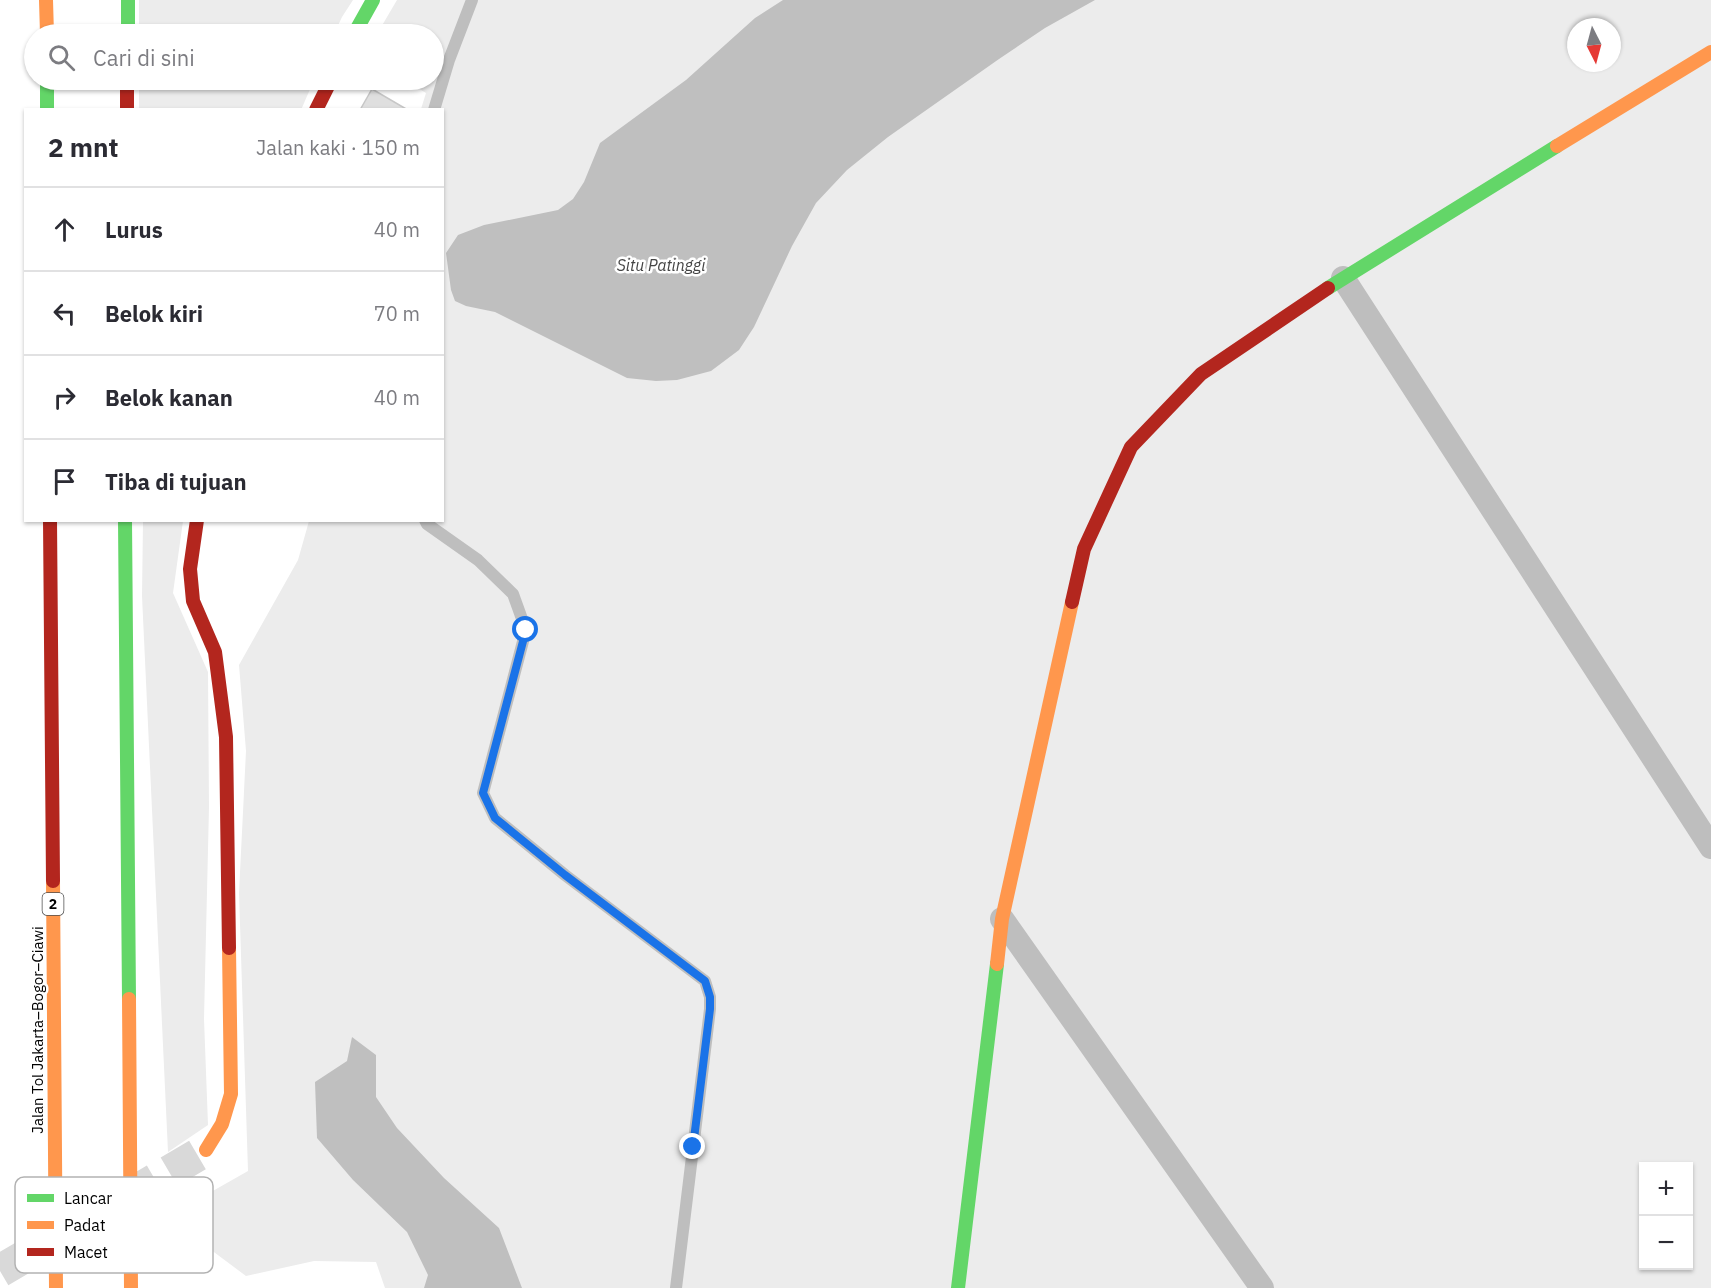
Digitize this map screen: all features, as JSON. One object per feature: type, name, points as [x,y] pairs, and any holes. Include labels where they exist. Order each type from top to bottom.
[{"type":"main road","points":[[46,0],[46,24]]},
{"type":"main road","points":[[128,0],[128,24]]},
{"type":"main road","points":[[360,24],[373,0]]},
{"type":"main road","points":[[958,1288],[1002,919],[1084,549],[1131,447],[1201,374],[1343,278],[1711,52]]},
{"type":"main road","points":[[47,90],[47,108]]},
{"type":"main road","points":[[127,90],[127,108]]},
{"type":"main road","points":[[317,108],[326,90]]},
{"type":"main road","name":"Jalan Tol Jakarta–Bogor–Ciawi","points":[[50,522],[55,1177]]},
{"type":"main road","points":[[124,522],[130,1177]]},
{"type":"main road","points":[[197,522],[190,569],[193,601],[215,652],[226,737],[231,1082],[228,1112],[220,1131],[206,1150]]},
{"type":"main road","name":"Jalan Tol Jakarta–Bogor–Ciawi","points":[[56,1273],[56,1288]]},
{"type":"main road","points":[[131,1273],[131,1288]]},
{"type":"street","points":[[1343,278],[1711,848]]},
{"type":"street","points":[[1002,919],[1262,1288]]},
{"type":"lane","points":[[444,77],[472,0]]},
{"type":"lane","points":[[435,108],[440,90]]},
{"type":"lane","points":[[426,522],[478,560],[513,594],[526,630],[483,793],[495,818],[565,875],[705,981],[710,997],[710,1009],[676,1288]]},
{"type":"shaded area","points":[[139,0],[353,0],[339,24],[139,24]]},
{"type":"shaded area","points":[[397,0],[1711,0],[1711,1288],[385,1288],[376,1262],[314,1261],[246,1276],[213,1251],[213,1191],[248,1171],[239,893],[246,751],[239,665],[298,560],[309,522],[444,522],[444,108],[421,108],[426,93],[421,90],[444,90],[444,24],[383,24]]},
{"type":"shaded area","points":[[139,90],[310,90],[302,108],[139,108]]},
{"type":"shaded area","points":[[143,522],[183,522],[173,593],[208,672],[209,807],[204,1019],[208,1125],[168,1152],[142,596]]},
{"type":"water","name":"Situ Patinggi","points":[[783,0],[1095,0],[1045,28],[999,59],[888,137],[847,170],[816,203],[792,246],[754,327],[739,350],[711,371],[677,380],[656,381],[627,378],[495,312],[466,306],[455,301],[451,290],[446,253],[458,235],[484,225],[558,210],[573,199],[584,182],[600,143],[686,80],[755,18]]},
{"type":"water","points":[[352,1037],[376,1055],[376,1097],[397,1128],[444,1178],[499,1228],[522,1288],[424,1288],[428,1275],[407,1232],[353,1180],[317,1138],[315,1082],[347,1061]]},
{"type":"building","points":[[371,90],[374,90],[405,108],[361,108]]},
{"type":"tunnel","points":[[160,1177],[206,1150]]},
{"type":"tunnel","points":[[0,1271],[15,1262]]},
{"type":"traffic: fast","points":[[128,0],[128,24]]},
{"type":"traffic: fast","points":[[360,24],[373,0]]},
{"type":"traffic: fast","points":[[47,90],[47,108]]},
{"type":"traffic: fast","points":[[1328,288],[1557,146]]},
{"type":"traffic: fast","points":[[125,522],[129,999]]},
{"type":"traffic: fast","points":[[958,1288],[997,964]]},
{"type":"traffic: slow","points":[[46,0],[47,24]]},
{"type":"traffic: slow","points":[[1557,146],[1711,52]]},
{"type":"traffic: slow","points":[[997,964],[1002,919],[1072,602]]},
{"type":"traffic: slow","points":[[53,881],[55,1177]]},
{"type":"traffic: slow","points":[[206,1150],[222,1124],[231,1094],[229,948]]},
{"type":"traffic: slow","points":[[129,999],[130,1177]]},
{"type":"traffic: slow","points":[[56,1273],[56,1288]]},
{"type":"traffic: slow","points":[[131,1273],[131,1288]]},
{"type":"traffic: jam","points":[[127,90],[127,108]]},
{"type":"traffic: jam","points":[[317,108],[326,90]]},
{"type":"traffic: jam","points":[[1072,602],[1084,549],[1131,447],[1201,374],[1328,288]]},
{"type":"traffic: jam","points":[[50,522],[53,881]]},
{"type":"traffic: jam","points":[[197,522],[190,569],[193,601],[215,652],[226,737],[229,948]]},
{"type":"route","points":[[526,630],[483,793],[495,818],[565,875],[705,981],[710,997],[710,1009],[693,1147]]}]
